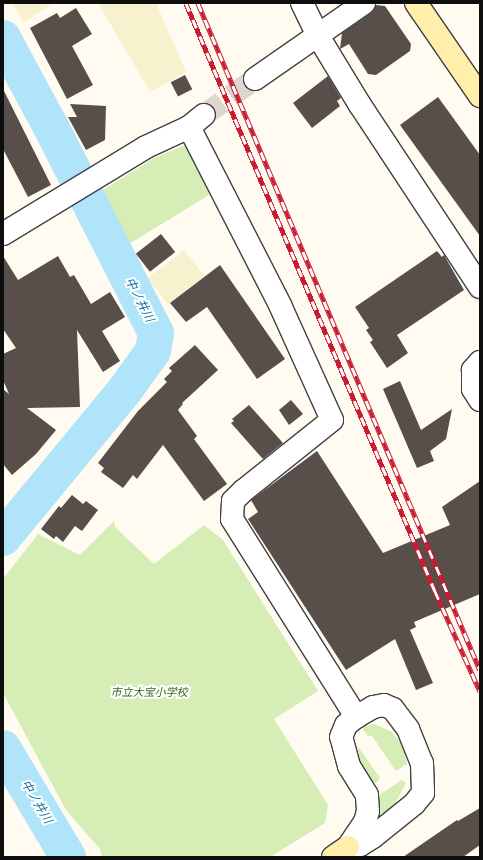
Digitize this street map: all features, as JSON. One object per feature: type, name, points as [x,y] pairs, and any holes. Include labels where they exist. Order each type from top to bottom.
[{"type":"street","points":[[302,3],[318,36],[480,287]]},
{"type":"street","points":[[255,79],[364,3]]},
{"type":"street","points":[[416,3],[480,96]]},
{"type":"street","points":[[4,229],[68,196],[146,147],[197,121],[332,420],[243,491],[234,501],[232,519],[356,717]]},
{"type":"street","points":[[480,362],[473,370],[473,389],[480,400]]},
{"type":"street","points":[[384,704],[393,709],[408,729],[422,763],[425,777],[424,793],[414,804],[373,837],[360,845],[341,852],[365,822],[368,811],[367,795],[350,766],[341,737],[346,725],[356,717],[373,706],[384,704]]},
{"type":"shaded area","points":[[12,3],[53,3],[24,22]]},
{"type":"shaded area","points":[[98,3],[156,3],[186,72],[150,92]]},
{"type":"shaded area","points":[[184,250],[204,276],[168,304],[148,278]]},
{"type":"green space","points":[[188,144],[206,178],[209,195],[124,247],[98,193],[156,157]]},
{"type":"green space","name":"市立大宝小学校","points":[[114,521],[115,527],[154,564],[204,525],[223,540],[318,691],[274,719],[328,805],[325,823],[270,857],[102,857],[100,849],[66,810],[3,693],[3,579],[38,534],[80,555]]},
{"type":"green space","points":[[375,724],[392,732],[404,747],[407,764],[396,771],[372,736],[368,736],[363,729],[365,726]]},
{"type":"green space","points":[[357,745],[380,778],[376,783],[373,782],[360,761]]},
{"type":"green space","points":[[402,780],[406,783],[396,802],[387,812],[377,815],[379,795]]},
{"type":"building","points":[[376,5],[385,6],[411,44],[410,51],[376,75],[368,74],[349,44],[340,49],[342,33],[371,13]]},
{"type":"building","points":[[76,8],[92,34],[72,46],[93,85],[67,99],[30,28],[57,13],[60,18]]},
{"type":"building","points":[[185,75],[192,89],[178,97],[171,82]]},
{"type":"building","points":[[328,76],[341,98],[337,101],[340,106],[312,128],[293,103]]},
{"type":"building","points":[[3,89],[51,185],[28,197],[3,149]]},
{"type":"building","points":[[438,97],[480,155],[480,236],[400,125]]},
{"type":"building","points":[[70,104],[106,106],[105,140],[86,150],[68,117],[77,117]]},
{"type":"building","points":[[161,234],[175,252],[150,272],[136,254]]},
{"type":"building","points":[[437,251],[442,257],[444,255],[464,290],[397,335],[408,353],[387,368],[370,342],[373,340],[366,330],[369,328],[355,307]]},
{"type":"building","points":[[3,256],[18,280],[58,256],[70,277],[74,275],[91,304],[110,292],[125,317],[102,331],[120,361],[103,372],[77,330],[80,407],[27,408],[56,430],[36,454],[12,475],[3,464],[3,389],[9,394],[3,380],[3,354],[16,348],[3,329]]},
{"type":"building","points":[[220,265],[285,359],[257,379],[207,307],[186,322],[170,303]]},
{"type":"building","points":[[195,345],[218,370],[182,403],[183,404],[178,410],[197,436],[194,439],[227,484],[204,501],[163,445],[137,479],[133,475],[123,488],[101,472],[104,468],[98,463],[138,411],[167,382],[164,379],[172,371],[169,368]]},
{"type":"building","points":[[400,381],[421,430],[452,409],[446,439],[430,451],[434,461],[417,468],[383,389]]},
{"type":"building","points":[[291,400],[303,414],[289,425],[279,410]]},
{"type":"building","points":[[249,405],[283,443],[263,459],[231,423],[234,421],[232,419]]},
{"type":"building","points":[[317,451],[383,553],[450,525],[442,507],[480,481],[480,594],[414,622],[416,627],[410,630],[433,683],[416,690],[395,639],[346,670],[248,519],[258,512],[251,500]]},
{"type":"building","points":[[72,495],[83,504],[86,501],[98,510],[82,531],[75,526],[63,542],[56,536],[54,539],[41,529],[59,506],[61,508]]},
{"type":"building","points":[[480,808],[480,845],[463,857],[403,857],[457,820],[458,821]]},
{"type":"waterway","name":"中ノ井川","points":[[3,38],[51,127],[156,333],[153,351],[125,390],[3,538]]},
{"type":"waterway","name":"中ノ井川","points":[[3,748],[68,857]]},
{"type":"tunnel","points":[[204,115],[255,79]]},
{"type":"railway","points":[[186,3],[435,591],[480,691]]},
{"type":"railway","points":[[198,3],[480,670]]}]
